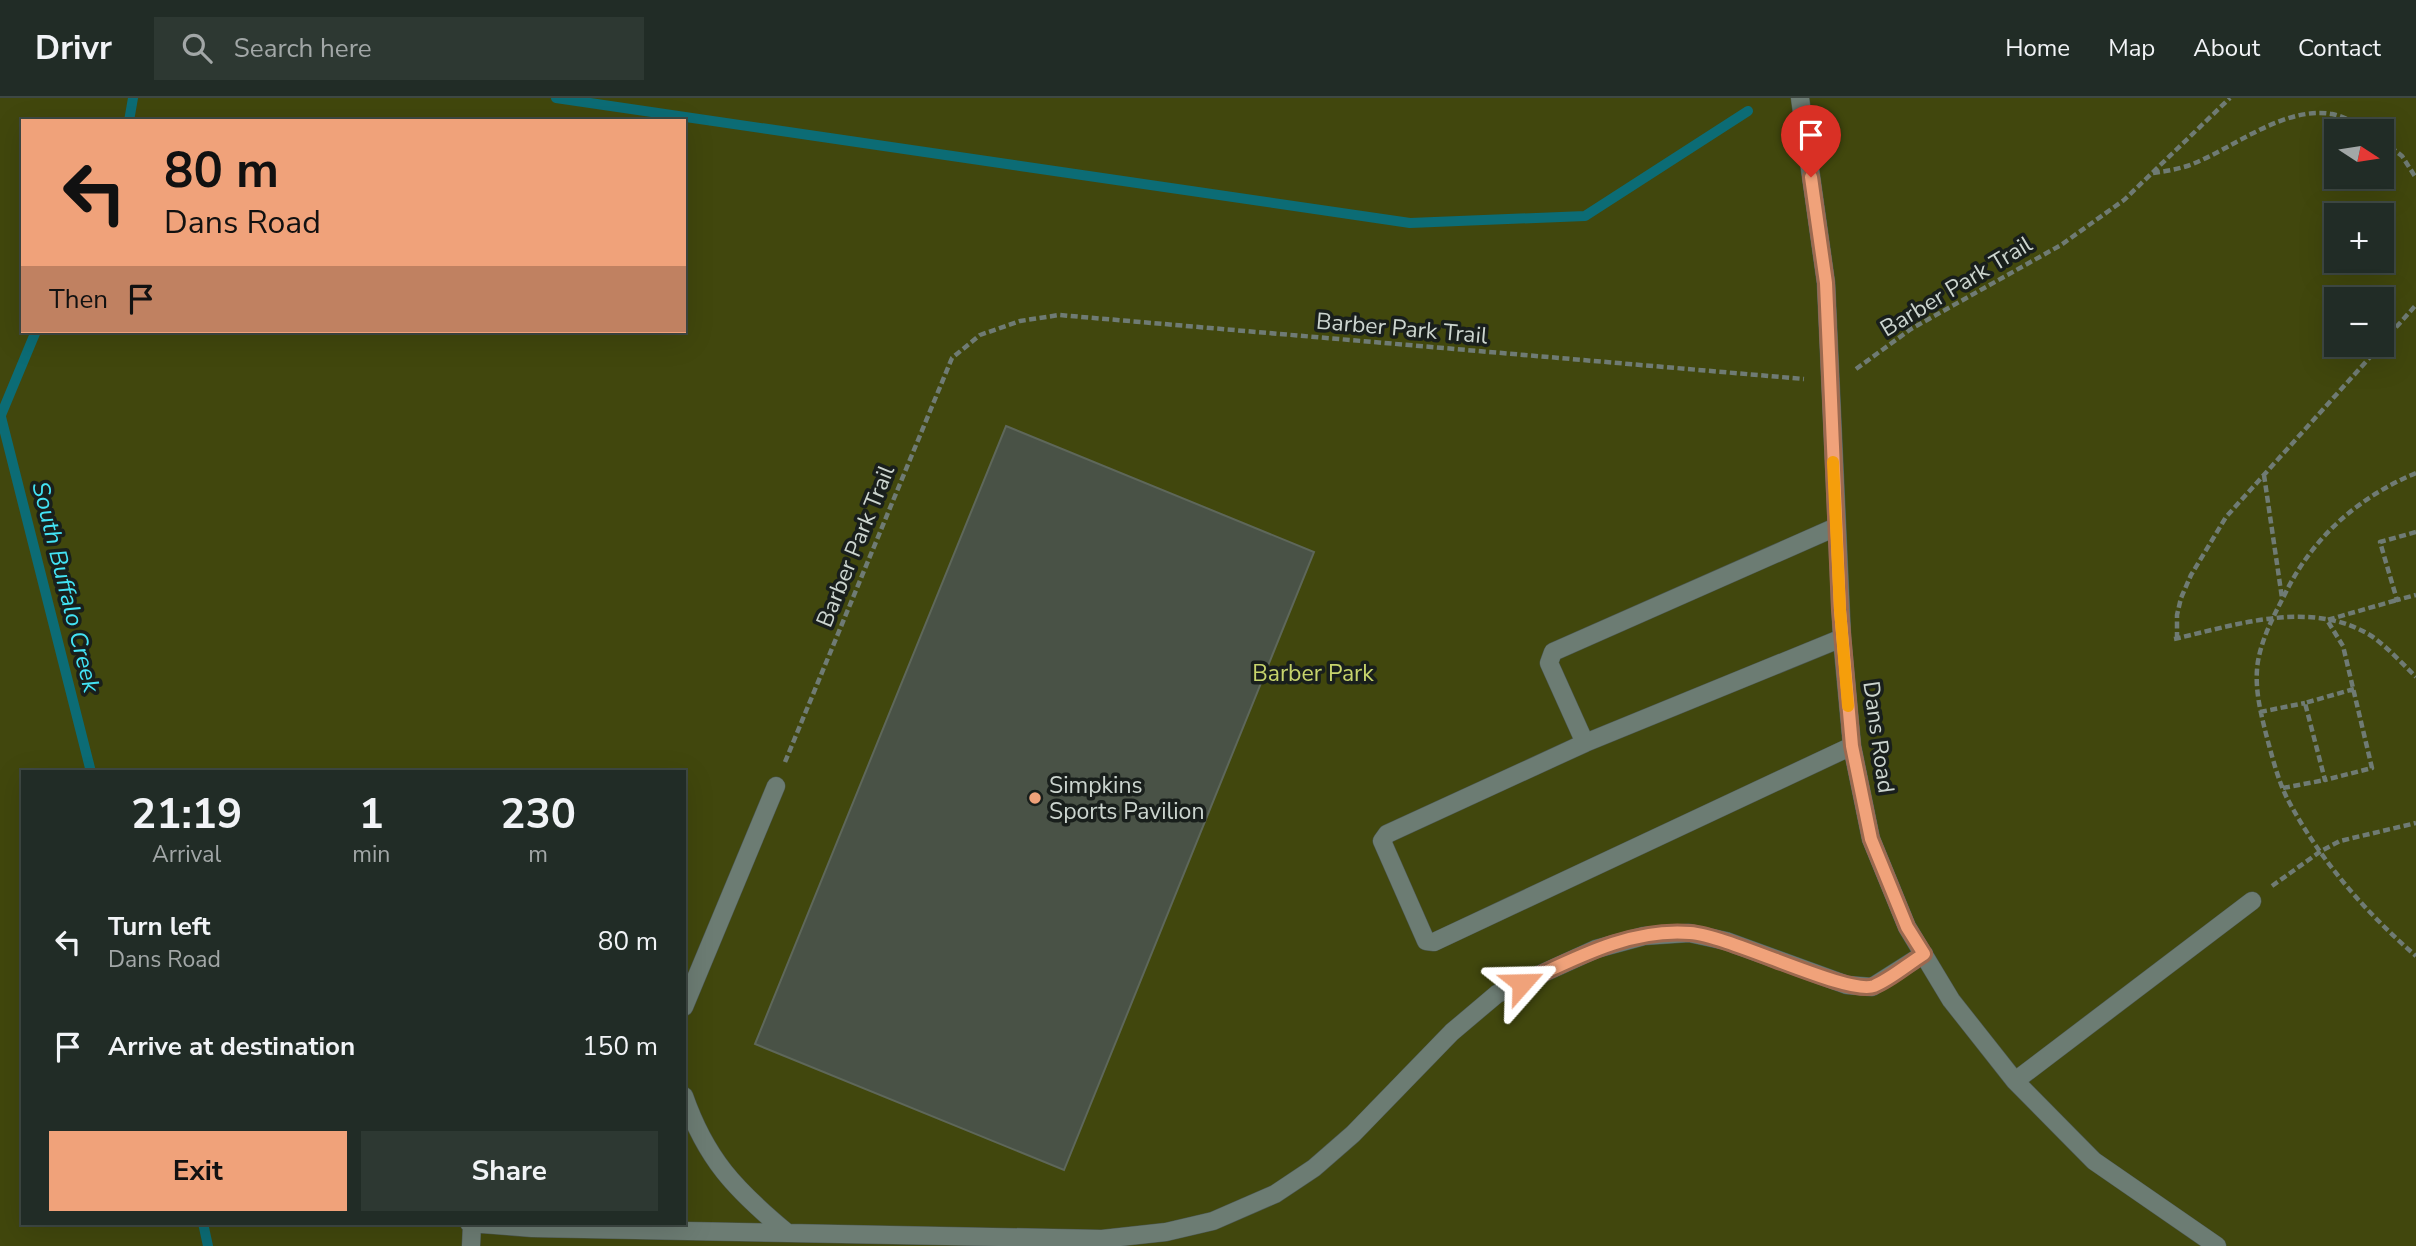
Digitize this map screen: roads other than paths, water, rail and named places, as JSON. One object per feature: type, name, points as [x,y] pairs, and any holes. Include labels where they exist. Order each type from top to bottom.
[{"type":"lane","name":"Dans Road","points":[[1800,98],[1826,283],[1842,638],[1852,746],[1871,839],[1907,927],[1951,1000],[2015,1081],[2094,1161],[2217,1246]]},
{"type":"lane","points":[[1585,743],[1549,663],[1553,652],[1836,527]]},
{"type":"lane","points":[[1842,638],[1585,743],[1387,834],[1382,841],[1426,941],[1434,942],[1852,746]]},
{"type":"lane","points":[[686,1002],[776,786]]},
{"type":"lane","points":[[2015,1081],[2252,901]]},
{"type":"lane","points":[[516,1225],[1102,1239],[1166,1232],[1213,1221],[1275,1194],[1314,1168],[1353,1134],[1452,1031],[1497,994],[1596,949],[1644,936],[1689,933],[1726,940],[1847,985],[1872,987],[1924,954]]},
{"type":"lane","points":[[686,1102],[695,1128],[719,1167],[748,1200],[785,1231]]},
{"type":"lane","points":[[471,1225],[471,1246]]},
{"type":"waterway","points":[[129,119],[133,98]]},
{"type":"waterway","points":[[556,98],[1410,223],[1585,216],[1748,111]]},
{"type":"waterway","points":[[1,415],[35,333]]},
{"type":"waterway","name":"South Buffalo Creek","points":[[0,413],[90,770]]},
{"type":"waterway","name":"South Buffalo Creek","points":[[203,1225],[208,1246]]},
{"type":"place","name":"Simpkins Sports Pavilion","points":[[1035,798]]},
{"type":"park label","name":"Barber Park","points":[[1313,673]]}]
